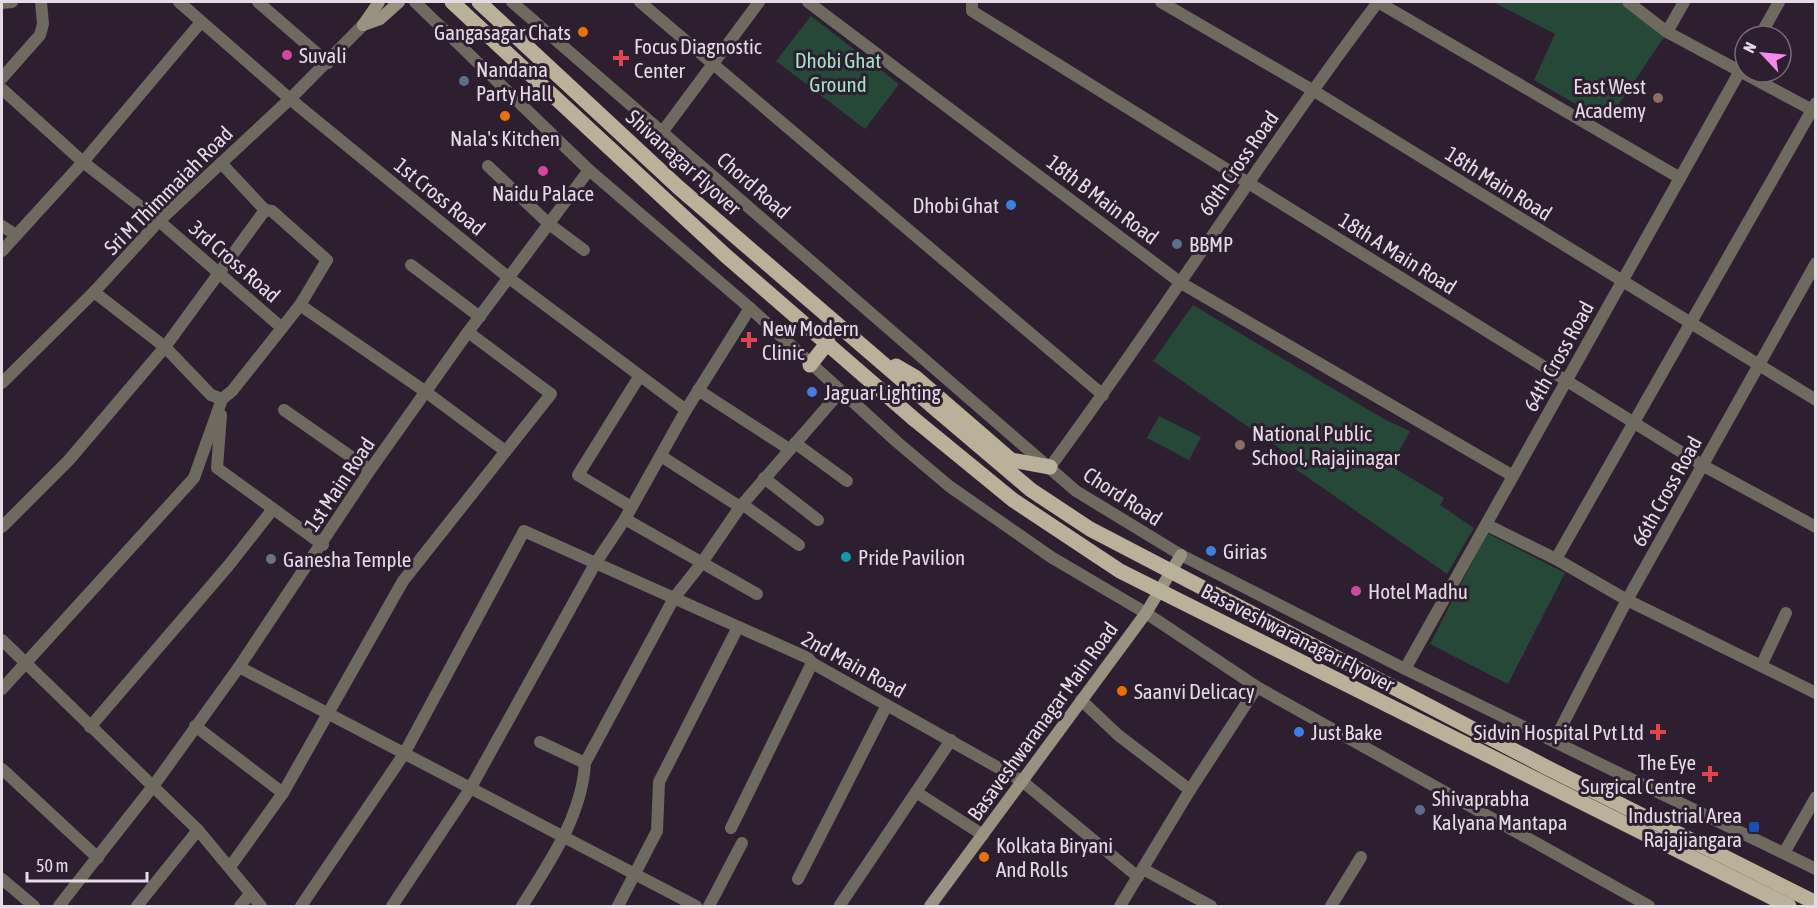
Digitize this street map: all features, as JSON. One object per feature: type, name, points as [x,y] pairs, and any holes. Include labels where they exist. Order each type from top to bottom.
[{"type":"main road","name":"Sri M Thimmaiah Road","points":[[363,25],[378,2]]},
{"type":"main road","name":"Sri M Thimmaiah Road","points":[[363,25],[380,19],[399,2]]},
{"type":"main road","name":"Shivanagar Flyover","points":[[452,2],[669,205],[828,342]]},
{"type":"main road","name":"Shivanagar Flyover","points":[[479,2],[678,187],[865,348]]},
{"type":"main road","points":[[810,364],[828,342]]},
{"type":"main road","name":"Basaveshwaranagar Flyover","points":[[828,342],[914,419],[1013,500],[1120,571],[1789,906]]},
{"type":"main road","points":[[865,348],[915,377],[1011,460],[1050,467]]},
{"type":"main road","name":"Basaveshwaranagar Flyover","points":[[865,348],[1031,490],[1090,529],[1523,755],[1815,903]]},
{"type":"main road","name":"Basaveshwaranagar Main Road","points":[[935,905],[1022,781],[1146,613],[1181,555]]},
{"type":"street","points":[[2,3],[12,2]]},
{"type":"street","points":[[2,78],[39,35],[43,24],[41,2]]},
{"type":"street","name":"1st Cross Road","points":[[179,2],[291,99],[509,278],[686,410]]},
{"type":"street","points":[[258,2],[328,63]]},
{"type":"street","points":[[415,2],[589,170],[750,308],[840,392],[949,486],[1051,557],[1146,613],[1257,687],[1649,906]]},
{"type":"street","name":"Chord Road","points":[[512,2],[1076,491],[1181,555],[1405,669],[1815,869]]},
{"type":"street","points":[[640,2],[1103,395]]},
{"type":"street","points":[[663,131],[759,2]]},
{"type":"street","name":"18th B Main Road","points":[[808,2],[1181,283],[1514,477]]},
{"type":"street","name":"18th A Main Road","points":[[972,2],[972,10],[1247,183],[1635,421],[1702,465],[1815,527]]},
{"type":"street","name":"18th Main Road","points":[[1161,2],[1314,91],[1815,400]]},
{"type":"street","points":[[1378,2],[1680,178]]},
{"type":"street","name":"60th Cross Road","points":[[1050,467],[1181,283],[1247,183],[1378,2]]},
{"type":"street","points":[[1628,2],[1667,32],[1733,62]]},
{"type":"street","points":[[1667,32],[1684,2]]},
{"type":"street","points":[[1767,24],[1779,2]]},
{"type":"street","points":[[2,251],[83,162],[201,22]]},
{"type":"street","name":"Sri M Thimmaiah Road","points":[[2,383],[94,292],[159,220],[291,99],[363,25]]},
{"type":"street","name":"64th Cross Road","points":[[1405,669],[1733,84]]},
{"type":"street","points":[[1556,560],[1814,108],[1772,84]]},
{"type":"street","name":"3rd Cross Road","points":[[2,89],[83,162],[159,220],[282,328],[300,305],[426,392],[504,450]]},
{"type":"street","points":[[221,163],[265,210],[272,211],[327,260],[300,305]]},
{"type":"street","points":[[488,166],[549,224],[584,250]]},
{"type":"street","name":"1st Main Road","points":[[58,906],[154,785],[239,667],[370,470],[468,332],[589,170]]},
{"type":"street","points":[[2,527],[69,460],[165,347],[217,272],[265,210]]},
{"type":"street","points":[[2,226],[16,235]]},
{"type":"street","name":"66th Cross Road","points":[[1554,741],[1627,600],[1815,263]]},
{"type":"street","points":[[411,265],[480,317]]},
{"type":"street","points":[[94,292],[165,347],[211,395],[222,399]]},
{"type":"street","points":[[392,906],[470,789],[596,564],[625,519],[698,390],[750,308]]},
{"type":"street","points":[[2,689],[194,478],[222,399],[282,328]]},
{"type":"street","points":[[230,867],[283,793],[403,581],[504,450],[551,394],[468,332]]},
{"type":"street","points":[[631,507],[578,475],[639,377]]},
{"type":"street","points":[[698,390],[847,481]]},
{"type":"street","points":[[522,906],[565,837],[584,780],[585,763],[674,598],[701,564],[741,506],[840,392]]},
{"type":"street","points":[[222,399],[217,468],[322,545]]},
{"type":"street","points":[[284,410],[370,470]]},
{"type":"street","points":[[661,456],[799,545]]},
{"type":"street","points":[[764,478],[818,520]]},
{"type":"street","points":[[90,727],[229,565],[273,509]]},
{"type":"street","points":[[625,519],[757,594]]},
{"type":"street","points":[[1487,525],[1627,600],[1815,693]]},
{"type":"street","name":"2nd Main Road","points":[[404,754],[524,531],[808,658],[812,663],[1022,781],[1140,873],[1211,906]]},
{"type":"street","points":[[1761,666],[1786,612]]},
{"type":"street","points":[[618,906],[657,831],[659,782],[738,627]]},
{"type":"street","points":[[2,640],[198,830],[261,906]]},
{"type":"street","points":[[731,828],[812,663]]},
{"type":"street","points":[[239,667],[329,712],[470,789],[696,906]]},
{"type":"street","points":[[1119,906],[1257,687]]},
{"type":"street","points":[[1081,700],[1118,735],[1190,790]]},
{"type":"street","points":[[798,879],[887,705]]},
{"type":"street","points":[[195,726],[283,793]]},
{"type":"street","points":[[840,905],[951,740]]},
{"type":"street","points":[[540,742],[585,763]]},
{"type":"street","points":[[301,906],[404,754]]},
{"type":"street","points":[[2,769],[98,858]]},
{"type":"street","points":[[916,792],[983,835]]},
{"type":"street","points":[[1784,853],[1815,797]]},
{"type":"street","points":[[137,906],[198,830]]},
{"type":"street","points":[[709,906],[742,843]]},
{"type":"street","points":[[1331,906],[1361,858]]},
{"type":"street","points":[[2,879],[34,906]]},
{"type":"street","points":[[240,906],[250,894]]},
{"type":"green space","points":[[1493,2],[1619,2],[1665,36],[1607,122],[1534,80],[1555,34]]},
{"type":"green space","name":"Dhobi Ghat Ground","points":[[811,16],[899,84],[865,129],[776,61]]},
{"type":"green space","points":[[1193,305],[1384,419],[1410,431],[1391,466],[1444,498],[1440,505],[1474,528],[1447,574],[1291,466],[1295,459],[1153,361]]},
{"type":"green space","points":[[1159,416],[1201,437],[1189,460],[1147,438]]},
{"type":"green space","points":[[1487,533],[1565,573],[1508,684],[1430,644]]},
{"type":"place","name":"Gangasagar Chats","points":[[583,32]]},
{"type":"place","name":"Suvali","points":[[287,55]]},
{"type":"place","name":"Focus Diagnostic Center","points":[[621,58]]},
{"type":"place","name":"Nandana Party Hall","points":[[464,81]]},
{"type":"place","name":"East West Academy","points":[[1658,98]]},
{"type":"place","name":"Nala's Kitchen","points":[[505,116]]},
{"type":"place","name":"Naidu Palace","points":[[543,171]]},
{"type":"place","name":"Dhobi Ghat","points":[[1011,205]]},
{"type":"place","name":"BBMP","points":[[1177,244]]},
{"type":"place","name":"New Modern Clinic","points":[[749,340]]},
{"type":"place","name":"Jaguar Lighting","points":[[812,392]]},
{"type":"place","name":"National Public School, Rajajinagar","points":[[1240,445]]},
{"type":"place","name":"Girias","points":[[1211,551]]},
{"type":"place","name":"Pride Pavilion","points":[[846,557]]},
{"type":"place","name":"Ganesha Temple","points":[[271,559]]},
{"type":"place","name":"Hotel Madhu","points":[[1356,591]]},
{"type":"place","name":"Saanvi Delicacy","points":[[1122,691]]},
{"type":"place","name":"Just Bake","points":[[1299,732]]},
{"type":"place","name":"Sidvin Hospital Pvt Ltd","points":[[1658,732]]},
{"type":"place","name":"The Eye Surgical Centre","points":[[1710,774]]},
{"type":"place","name":"Shivaprabha Kalyana Mantapa","points":[[1420,810]]},
{"type":"place","name":"Industrial Area Rajajiangara","points":[[1754,827]]},
{"type":"place","name":"Kolkata Biryani And Rolls","points":[[984,857]]}]
